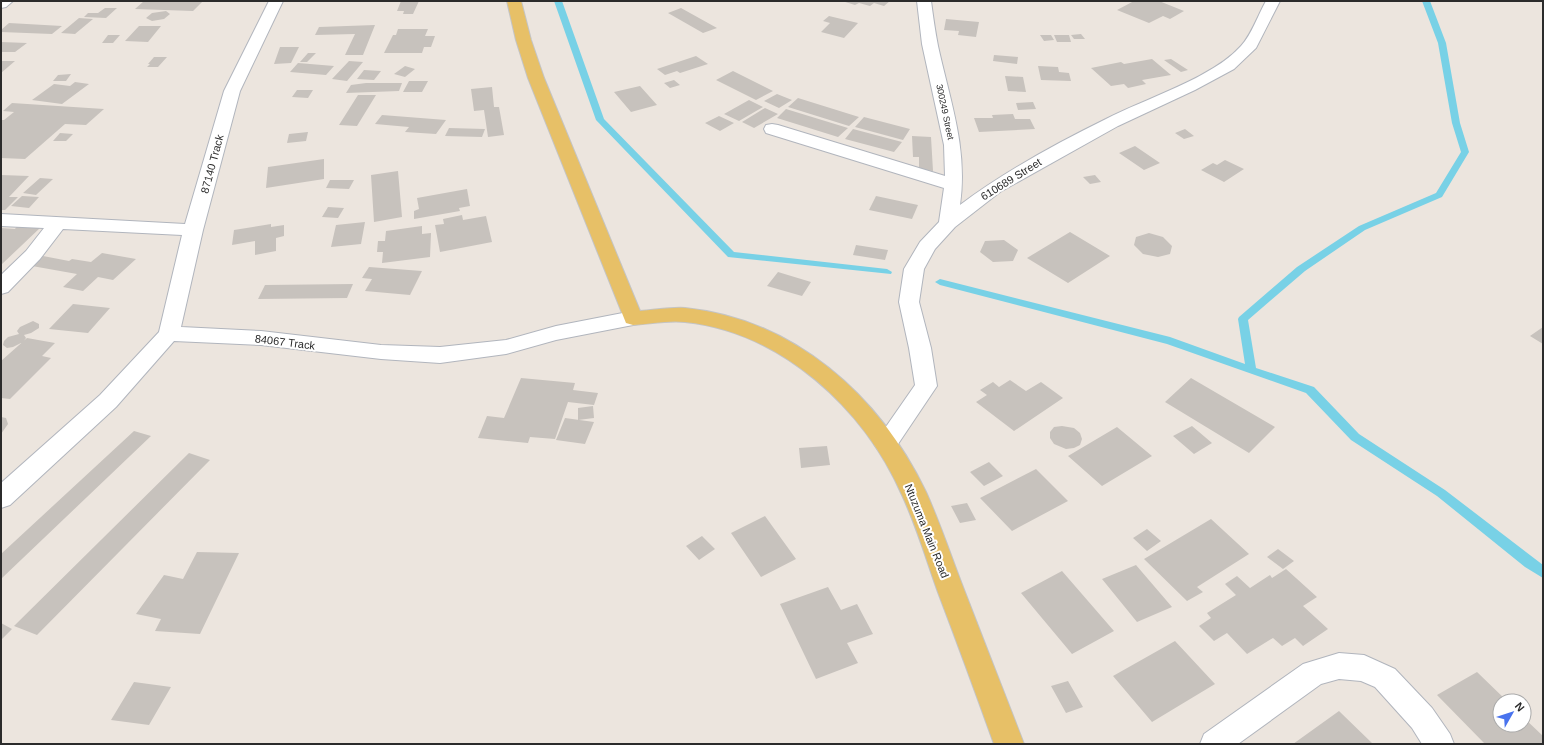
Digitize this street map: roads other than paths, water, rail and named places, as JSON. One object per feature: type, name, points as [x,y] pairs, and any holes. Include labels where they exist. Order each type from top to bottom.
[{"type":"main road","points":[[514,1],[517,20],[534,77],[567,152],[633,318]]},
{"type":"main road","name":"Ntuzuma Main Road","points":[[633,318],[684,315],[720,322],[759,334],[789,350],[823,373],[848,396],[886,444],[914,493],[1009,744]]},
{"type":"street","points":[[1,4],[6,1]]},
{"type":"street","name":"87140 Track","points":[[169,334],[193,230],[232,91],[276,1]]},
{"type":"street","name":"300249 Street","points":[[924,1],[930,44],[953,146],[954,185],[948,223]]},
{"type":"street","name":"610689 Street","points":[[886,444],[926,386],[920,348],[909,302],[914,269],[927,246],[948,223],[994,188],[1112,122],[1189,87],[1228,66],[1248,48],[1273,1]]},
{"type":"street","points":[[772,129],[954,185]]},
{"type":"street","points":[[1,220],[193,230]]},
{"type":"street","points":[[1,287],[33,255],[59,222]]},
{"type":"street","name":"84067 Track","points":[[169,334],[261,338],[381,352],[440,355],[476,352],[506,347],[556,333],[633,318]]},
{"type":"street","points":[[1,498],[108,401],[169,334]]},
{"type":"street","points":[[1215,744],[1243,722],[1313,673],[1339,666],[1364,668],[1385,678],[1422,718],[1439,744]]},
{"type":"waterway","points":[[558,1],[600,120],[731,255],[887,272]]},
{"type":"waterway","points":[[1251,370],[1243,319],[1301,269],[1362,228],[1439,195],[1465,152],[1456,123],[1442,43],[1426,1]]},
{"type":"waterway","points":[[940,282],[1170,341],[1251,370]]},
{"type":"waterway","points":[[1251,370],[1310,390],[1355,437],[1441,493],[1543,572]]}]
